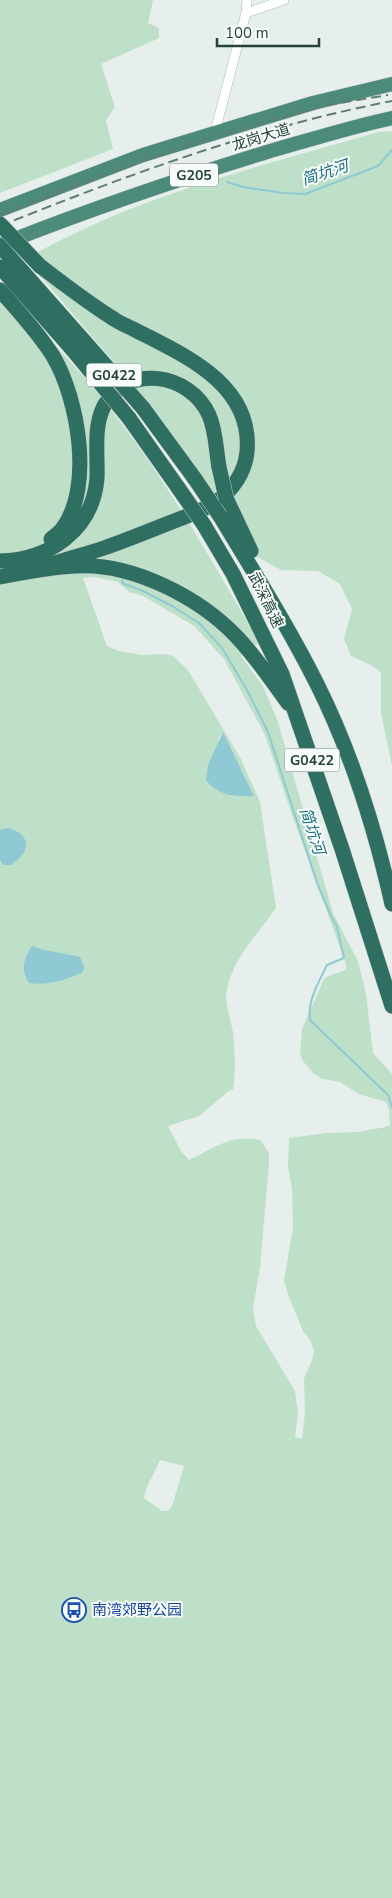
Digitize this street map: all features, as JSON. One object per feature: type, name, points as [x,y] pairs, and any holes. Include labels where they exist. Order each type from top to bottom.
[{"type":"highway","name":"龙岗大道","points":[[0,210],[143,154],[313,103],[392,84]]},
{"type":"highway","name":"龙岗大道","points":[[0,246],[69,218],[212,168],[392,118]]},
{"type":"highway","points":[[0,224],[40,266],[115,320],[210,372],[224,387],[238,408],[247,433],[246,459],[238,478],[229,491],[215,503],[180,519],[104,548],[32,571]]},
{"type":"highway","name":"武深高速","points":[[0,246],[10,285]]},
{"type":"highway","name":"武深高速","points":[[0,267],[10,285],[78,345],[144,408],[220,516],[317,684],[351,762],[373,830],[392,904]]},
{"type":"highway","points":[[0,560],[24,554],[48,542],[62,529],[73,509],[78,486],[80,451],[77,418],[68,389],[53,357],[10,285]]},
{"type":"highway","name":"武深高速","points":[[78,345],[204,526],[242,590],[282,674],[298,717],[392,1006]]},
{"type":"highway","points":[[0,560],[26,559],[38,555],[63,540],[80,525],[94,496],[97,480],[100,420],[104,406],[114,394],[138,380],[156,377],[171,380],[185,388],[200,400],[209,415],[226,498],[265,579],[276,610]]},
{"type":"highway","points":[[0,577],[77,566],[112,569],[148,579],[180,593],[212,613],[238,638],[298,717]]},
{"type":"street","points":[[215,132],[246,13],[247,0]]},
{"type":"street","points":[[246,13],[284,0]]},
{"type":"green space","points":[[0,0],[153,0],[148,23],[159,28],[159,38],[101,64],[115,107],[106,120],[113,149],[0,193]]},
{"type":"green space","points":[[392,131],[392,766],[381,713],[381,673],[371,665],[351,656],[344,639],[352,609],[340,584],[318,571],[281,570],[257,557],[141,394],[26,259],[67,237],[153,200],[243,171],[378,132]]},
{"type":"green space","points":[[0,297],[59,350],[122,424],[194,531],[259,643],[241,656],[263,686],[278,722],[333,913],[358,961],[366,994],[373,1053],[392,1074],[392,1898],[0,1898]],"holes":[[[94,577],[118,582],[129,592],[143,596],[194,626],[224,659],[265,735],[346,964],[346,969],[324,979],[302,1029],[300,1054],[303,1061],[314,1074],[323,1079],[340,1082],[359,1094],[386,1102],[389,1110],[390,1125],[386,1127],[357,1132],[327,1133],[289,1138],[288,1167],[292,1188],[293,1227],[284,1281],[303,1331],[310,1340],[314,1351],[304,1379],[305,1412],[302,1439],[295,1437],[298,1413],[295,1391],[256,1326],[253,1308],[260,1268],[269,1153],[260,1140],[240,1139],[223,1143],[189,1160],[181,1151],[168,1126],[199,1116],[230,1090],[233,1090],[235,1069],[234,1047],[227,1006],[227,990],[234,968],[240,957],[276,908],[260,802],[241,759],[188,670],[173,656],[164,654],[142,655],[119,651],[107,646],[83,578]],[[223,732],[254,796],[218,739]],[[160,1460],[184,1466],[172,1506],[168,1511],[162,1511],[144,1498]]]},
{"type":"water","points":[[223,732],[254,796],[241,796],[222,792],[206,780],[208,765]]},
{"type":"water","points":[[7,828],[22,835],[26,846],[21,856],[11,865],[3,865],[0,860],[0,830]]},
{"type":"water","points":[[32,946],[80,957],[84,966],[83,972],[56,982],[29,983],[26,978],[24,964]]},
{"type":"waterway","name":"简坑河","points":[[227,182],[243,187],[305,194],[378,166],[392,150]]},
{"type":"waterway","name":"简坑河","points":[[123,577],[122,583],[143,591],[172,606],[199,623],[222,648],[247,690],[268,732],[317,883],[337,927],[344,958],[327,965],[312,999],[310,1020],[388,1095],[392,1107]]},
{"type":"railway","points":[[0,215],[125,167],[214,136],[328,105],[388,95]]},
{"type":"railway","points":[[0,226],[193,154],[292,124],[392,101]]},
{"type":"place","name":"南湾郊野公园","points":[[74,1610]]}]
